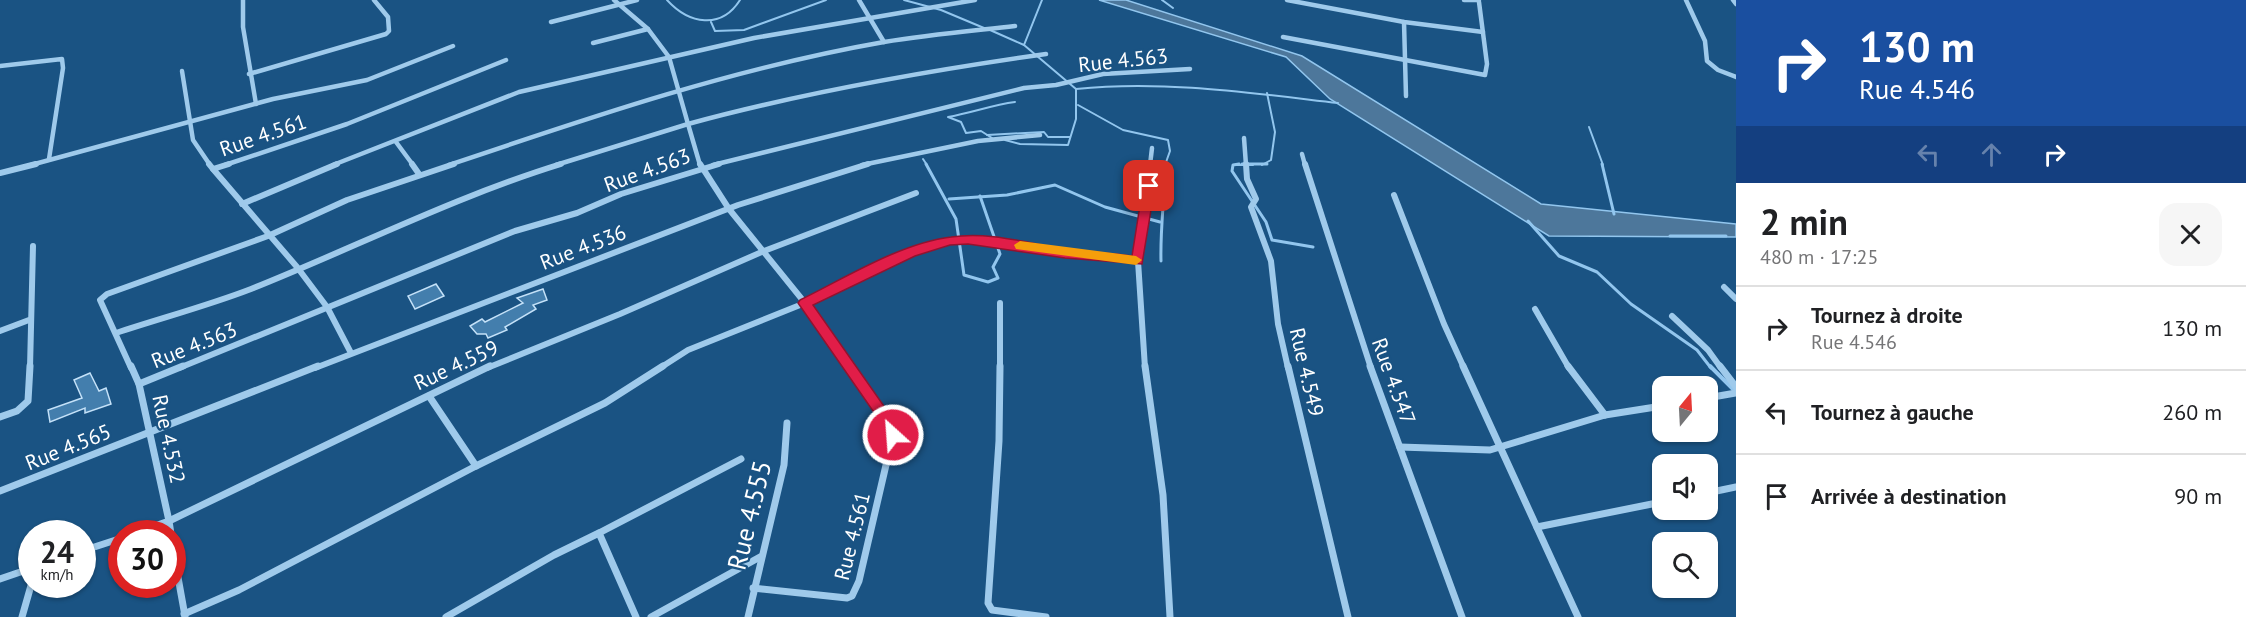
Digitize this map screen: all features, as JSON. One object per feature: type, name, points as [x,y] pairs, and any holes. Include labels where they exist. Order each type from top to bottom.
[{"type":"street","points":[[243,0],[243,27],[249,74],[256,104]]},
{"type":"street","points":[[249,74],[386,34],[389,31],[388,17],[374,0]]},
{"type":"street","points":[[614,0],[648,29],[669,57],[701,168],[729,208],[805,303]]},
{"type":"street","points":[[551,22],[637,0]]},
{"type":"street","points":[[859,0],[870,17],[874,29],[884,42]]},
{"type":"street","points":[[242,204],[265,192],[519,92],[543,89],[617,68],[769,35],[975,0]]},
{"type":"street","points":[[1287,0],[1404,22],[1483,32]]},
{"type":"street","points":[[1283,36],[1485,75],[1487,64],[1479,1],[1464,0]]},
{"type":"street","points":[[1686,0],[1705,41],[1707,61],[1718,70],[1736,77]]},
{"type":"street","points":[[1734,0],[1736,4]]},
{"type":"street","points":[[1404,22],[1406,96]]},
{"type":"street","points":[[268,236],[347,200],[419,174],[593,116],[678,92],[768,67],[884,42],[1015,26]]},
{"type":"street","points":[[593,43],[648,29]]},
{"type":"street","points":[[0,173],[189,124],[256,104],[367,80],[453,46]]},
{"type":"street","points":[[116,333],[250,289],[297,267],[527,174],[688,124],[747,108],[981,63],[1046,54]]},
{"type":"street","points":[[0,66],[62,59],[63,68],[49,159]]},
{"type":"street","name":"Rue 4.561","points":[[351,353],[327,307],[297,267],[268,236],[213,169],[346,124],[506,60]]},
{"type":"street","name":"Rue 4.563","points":[[138,384],[515,231],[577,213],[621,195],[701,168],[1024,88],[1056,85],[1103,74],[1190,69]]},
{"type":"street","points":[[182,71],[189,124],[194,140],[213,169]]},
{"type":"street","name":"Rue 4.536","points":[[149,432],[729,208],[813,179],[909,152],[989,138],[1040,135]]},
{"type":"street","name":"Rue 4.549","points":[[1244,138],[1247,179],[1256,197],[1251,207],[1271,261],[1278,324],[1348,617]]},
{"type":"street","points":[[396,142],[419,174]]},
{"type":"street","points":[[1152,148],[1138,261],[1144,373],[1163,495],[1170,617]]},
{"type":"street","name":"Rue 4.547","points":[[1302,154],[1359,336],[1462,617]]},
{"type":"street","name":"Rue 4.559","points":[[173,520],[501,361],[620,314],[764,251],[916,193]]},
{"type":"street","points":[[1394,195],[1444,324],[1578,617]]},
{"type":"street","name":"Rue 4.532","points":[[169,520],[138,384],[100,300],[107,294],[268,236]]},
{"type":"street","points":[[181,598],[184,615],[239,590],[476,466],[605,403],[651,376],[688,350],[805,303],[910,253],[949,241],[968,240],[1008,243],[1065,253],[1138,261]]},
{"type":"street","points":[[0,417],[17,411],[28,401],[32,354],[29,320],[33,246]]},
{"type":"street","points":[[1724,287],[1736,299]]},
{"type":"street","name":"Rue 4.561","points":[[753,588],[847,598],[852,596],[859,581],[893,435],[879,407],[805,303]]},
{"type":"street","points":[[1000,303],[999,441],[988,603],[992,609],[1046,617]]},
{"type":"street","points":[[1535,309],[1570,369],[1605,416]]},
{"type":"street","points":[[1672,316],[1712,355],[1736,387]]},
{"type":"street","points":[[0,331],[29,320]]},
{"type":"street","points":[[1718,396],[1736,393]]},
{"type":"street","points":[[429,396],[476,466]]},
{"type":"street","points":[[1400,447],[1490,450],[1605,416],[1652,407]]},
{"type":"street","name":"Rue 4.555","points":[[748,617],[760,556],[770,530],[784,465],[787,423]]},
{"type":"street","name":"Rue 4.565","points":[[0,492],[149,432]]},
{"type":"street","points":[[446,617],[554,555],[741,459]]},
{"type":"street","points":[[1718,491],[1736,487]]},
{"type":"street","points":[[1537,527],[1652,504]]},
{"type":"street","points":[[599,533],[636,617]]},
{"type":"street","points":[[651,617],[760,556]]},
{"type":"street","points":[[0,579],[18,573]]},
{"type":"street","points":[[22,617],[27,598]]},
{"type":"water","points":[[1099,0],[1126,0],[1302,56],[1541,204],[1736,224],[1736,237],[1549,236],[1330,99],[1286,57]]},
{"type":"building","points":[[436,284],[444,296],[415,309],[408,296]]},
{"type":"building","points":[[543,289],[547,300],[533,305],[536,309],[505,327],[507,330],[488,338],[486,334],[477,334],[470,326],[482,319],[485,322],[523,303],[517,298]]},
{"type":"building","points":[[90,373],[99,391],[106,388],[111,404],[85,413],[85,408],[50,422],[48,410],[82,398],[74,380]]},
{"type":"waterway","points":[[667,0],[685,14],[705,20],[714,20],[724,16],[740,0]]},
{"type":"waterway","points":[[711,22],[715,31],[744,30],[826,0]]},
{"type":"waterway","points":[[904,0],[941,10],[984,28]]},
{"type":"waterway","points":[[1024,45],[1042,0]]},
{"type":"waterway","points":[[1162,0],[1173,8]]},
{"type":"waterway","points":[[990,30],[1024,45]]},
{"type":"waterway","points":[[1024,45],[1076,89]]},
{"type":"waterway","points":[[1076,89],[1174,87],[1267,95]]},
{"type":"waterway","points":[[1005,140],[1020,144],[1068,145],[1076,119],[1076,89]]},
{"type":"waterway","points":[[1264,164],[1271,160],[1275,132],[1267,95]]},
{"type":"waterway","points":[[1267,95],[1338,103]]},
{"type":"waterway","points":[[987,135],[981,131],[966,133],[961,122],[948,117],[1015,102]]},
{"type":"waterway","points":[[1078,105],[1123,130],[1168,140],[1170,151],[1165,165]]},
{"type":"waterway","points":[[1589,127],[1603,165]]},
{"type":"waterway","points":[[987,135],[1044,132],[1048,137],[1070,137]]},
{"type":"waterway","points":[[987,135],[992,138]]},
{"type":"waterway","points":[[923,159],[927,165]]},
{"type":"waterway","points":[[926,164],[956,219],[964,275],[988,282],[998,278],[993,267],[1000,254],[980,197]]},
{"type":"waterway","points":[[1161,261],[1165,164]]},
{"type":"waterway","points":[[1233,165],[1239,164]]},
{"type":"waterway","points":[[1242,164],[1264,164]]},
{"type":"waterway","points":[[1602,164],[1614,214]]},
{"type":"waterway","points":[[1233,165],[1253,165]]},
{"type":"waterway","points":[[1233,165],[1232,171],[1266,222],[1272,240],[1313,247]]},
{"type":"waterway","points":[[980,197],[1007,195],[1055,185],[1105,207],[1160,222]]},
{"type":"waterway","points":[[949,199],[980,197]]},
{"type":"waterway","points":[[1528,221],[1559,256],[1597,272],[1631,304],[1697,350],[1711,368]]},
{"type":"waterway","points":[[1670,236],[1726,236]]},
{"type":"waterway","points":[[1710,366],[1735,391]]},
{"type":"slow traffic","points":[[1020,245],[1065,253],[1136,260]]},
{"type":"route","points":[[893,435],[879,407],[860,384],[805,303],[910,253],[949,241],[1008,243],[1065,253],[1138,261],[1149,186]]}]
